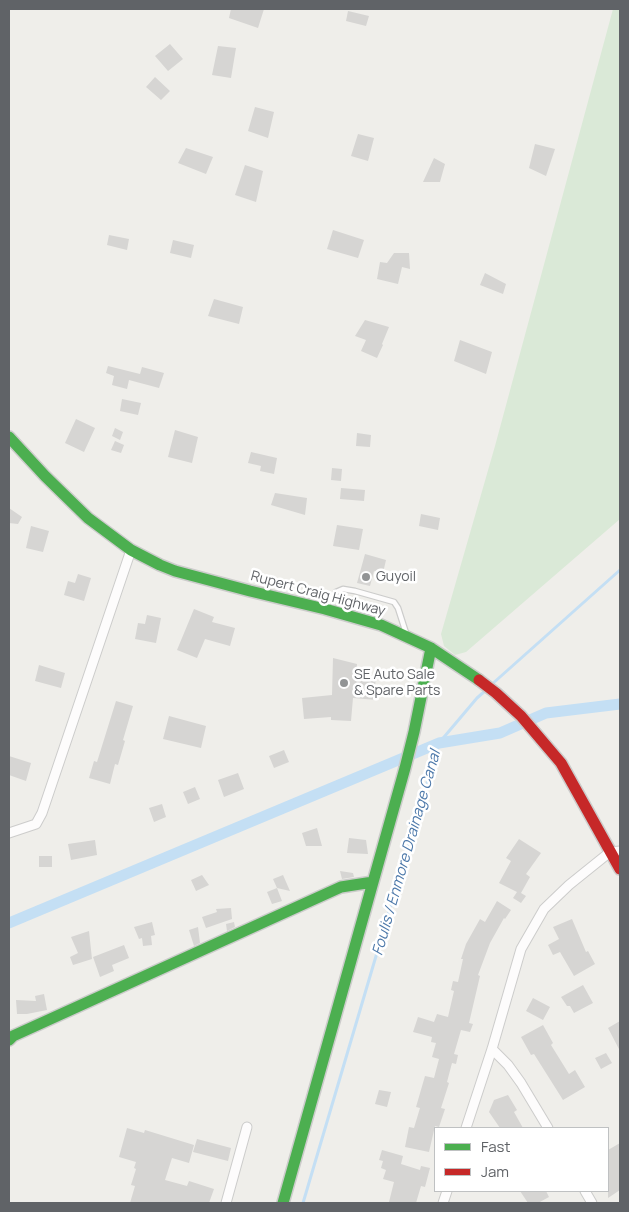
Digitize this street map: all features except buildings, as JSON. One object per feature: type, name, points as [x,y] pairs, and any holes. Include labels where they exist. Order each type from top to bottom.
[{"type":"street","name":"Rupert Craig Highway","points":[[9,436],[45,476],[88,518],[131,550],[160,565],[175,571],[324,608],[381,625],[431,648],[465,670],[496,693],[521,716],[561,763],[615,852],[620,869]]},
{"type":"street","points":[[9,833],[36,824],[42,812],[131,550]]},
{"type":"street","points":[[283,1203],[405,768],[431,648]]},
{"type":"street","points":[[466,1127],[492,1049],[521,949],[544,909],[569,885],[615,852]]},
{"type":"street","points":[[9,1040],[13,1036],[341,887],[373,882]]},
{"type":"street","points":[[492,1049],[521,1083],[547,1127]]},
{"type":"street","points":[[226,1203],[247,1127]]},
{"type":"street","points":[[586,1192],[592,1203]]},
{"type":"lane","points":[[324,608],[336,592],[343,589],[394,602],[398,608],[407,637]]},
{"type":"green space","points":[[613,9],[620,9],[620,519],[466,652],[455,655],[444,646],[441,634],[495,446]]},
{"type":"waterway","name":"Foulis / Enmore Drainage Canal","points":[[491,685],[620,570]]},
{"type":"waterway","name":"Foulis / Enmore Drainage Canal","points":[[303,1203],[439,743],[485,691]]},
{"type":"waterway","points":[[9,923],[439,743],[500,733],[546,713],[620,704]]},
{"type":"traffic: fast","points":[[9,437],[88,518],[131,550],[160,565],[175,571],[381,625],[431,648],[479,680]]},
{"type":"traffic: fast","points":[[283,1203],[405,768],[431,648]]},
{"type":"traffic: fast","points":[[9,1040],[13,1036],[341,887],[373,882]]},
{"type":"traffic: jam","points":[[479,680],[521,716],[561,763],[620,869]]},
{"type":"place","name":"Guyoil","points":[[366,577]]},
{"type":"place","name":"SE Auto Sale & Spare Parts","points":[[344,683]]}]
